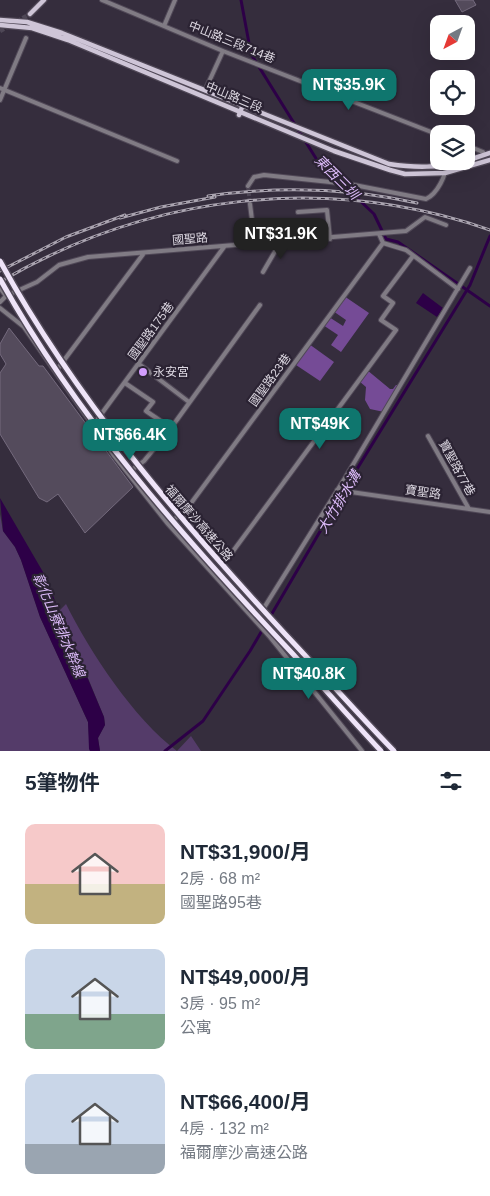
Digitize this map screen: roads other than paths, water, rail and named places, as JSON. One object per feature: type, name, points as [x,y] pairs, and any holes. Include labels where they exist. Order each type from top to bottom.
[{"type":"highway","name":"福爾摩沙高速公路","points":[[0,261],[19,296],[58,358],[144,473],[217,559],[394,751]]},
{"type":"highway","name":"福爾摩沙高速公路","points":[[0,279],[54,366],[103,436],[134,475],[210,566],[381,751]]},
{"type":"main road","points":[[30,14],[44,0]]},
{"type":"main road","name":"中山路三段","points":[[0,20],[41,25],[242,108],[334,152],[405,174],[445,173],[490,160]]},
{"type":"main road","name":"中山路三段","points":[[0,25],[44,31],[134,69],[337,143],[389,164],[418,168],[430,166]]},
{"type":"main road","points":[[334,152],[337,143]]},
{"type":"main road","name":"中山路三段","points":[[475,158],[490,153]]},
{"type":"street","name":"中山路三段714巷","points":[[102,0],[430,131]]},
{"type":"street","points":[[164,26],[175,0]]},
{"type":"street","points":[[0,100],[2,89],[26,38]]},
{"type":"street","points":[[207,86],[223,50]]},
{"type":"street","points":[[2,89],[177,161]]},
{"type":"street","points":[[475,149],[483,152]]},
{"type":"street","points":[[248,186],[254,177],[264,175],[365,187],[426,199],[430,197],[445,170]]},
{"type":"street","points":[[250,204],[255,244]]},
{"type":"street","points":[[298,212],[327,210],[330,239]]},
{"type":"street","name":"國聖路","points":[[0,302],[6,296],[37,282],[59,266],[88,257],[279,241],[330,239],[406,231],[424,217],[446,225]]},
{"type":"street","points":[[379,234],[383,243],[400,247],[458,289]]},
{"type":"street","points":[[263,272],[278,248],[279,241]]},
{"type":"street","name":"國聖路23巷","points":[[168,524],[186,510],[383,243]]},
{"type":"street","name":"國聖路175巷","points":[[92,426],[224,246]]},
{"type":"street","points":[[55,373],[144,253]]},
{"type":"street","points":[[228,558],[396,330],[381,320],[393,302],[383,296],[413,256]]},
{"type":"street","points":[[256,621],[470,268]]},
{"type":"street","points":[[0,288],[6,296]]},
{"type":"street","points":[[128,474],[144,461],[171,428],[260,305]]},
{"type":"street","points":[[0,308],[24,327],[92,426],[168,524],[270,637],[362,751]]},
{"type":"street","points":[[138,364],[189,402]]},
{"type":"street","points":[[125,383],[153,402],[146,410],[171,428]]},
{"type":"street","name":"寶聖路77巷","points":[[428,436],[469,509]]},
{"type":"street","name":"寶聖路","points":[[337,490],[490,512]]},
{"type":"water","points":[[423,293],[443,308],[437,317],[416,303]]},
{"type":"water","name":"彰化山寮排水幹線","points":[[0,498],[43,572],[104,717],[105,725],[98,738],[100,751],[90,751],[89,749],[88,722],[40,617],[21,560],[15,547],[3,531]]},
{"type":"waterway","name":"東西三圳","points":[[241,0],[251,54],[317,160],[374,214],[386,239],[398,242],[490,306]]},
{"type":"waterway","name":"大竹排水溝","points":[[165,751],[203,721],[250,651],[349,482],[470,285],[490,236]]},
{"type":"tunnel","points":[[0,31],[30,14]]},
{"type":"tunnel","points":[[248,186],[250,204]]},
{"type":"railway","points":[[208,196],[260,191],[313,190],[365,194],[417,203]]},
{"type":"railway","points":[[120,218],[161,207],[215,197]]},
{"type":"railway","points":[[0,282],[57,252],[116,229],[177,212],[239,202],[302,198],[365,202],[428,212],[490,230]]},
{"type":"railway","points":[[0,271],[66,237],[125,215]]},
{"type":"place","name":"永安宮","points":[[143,372]]}]
